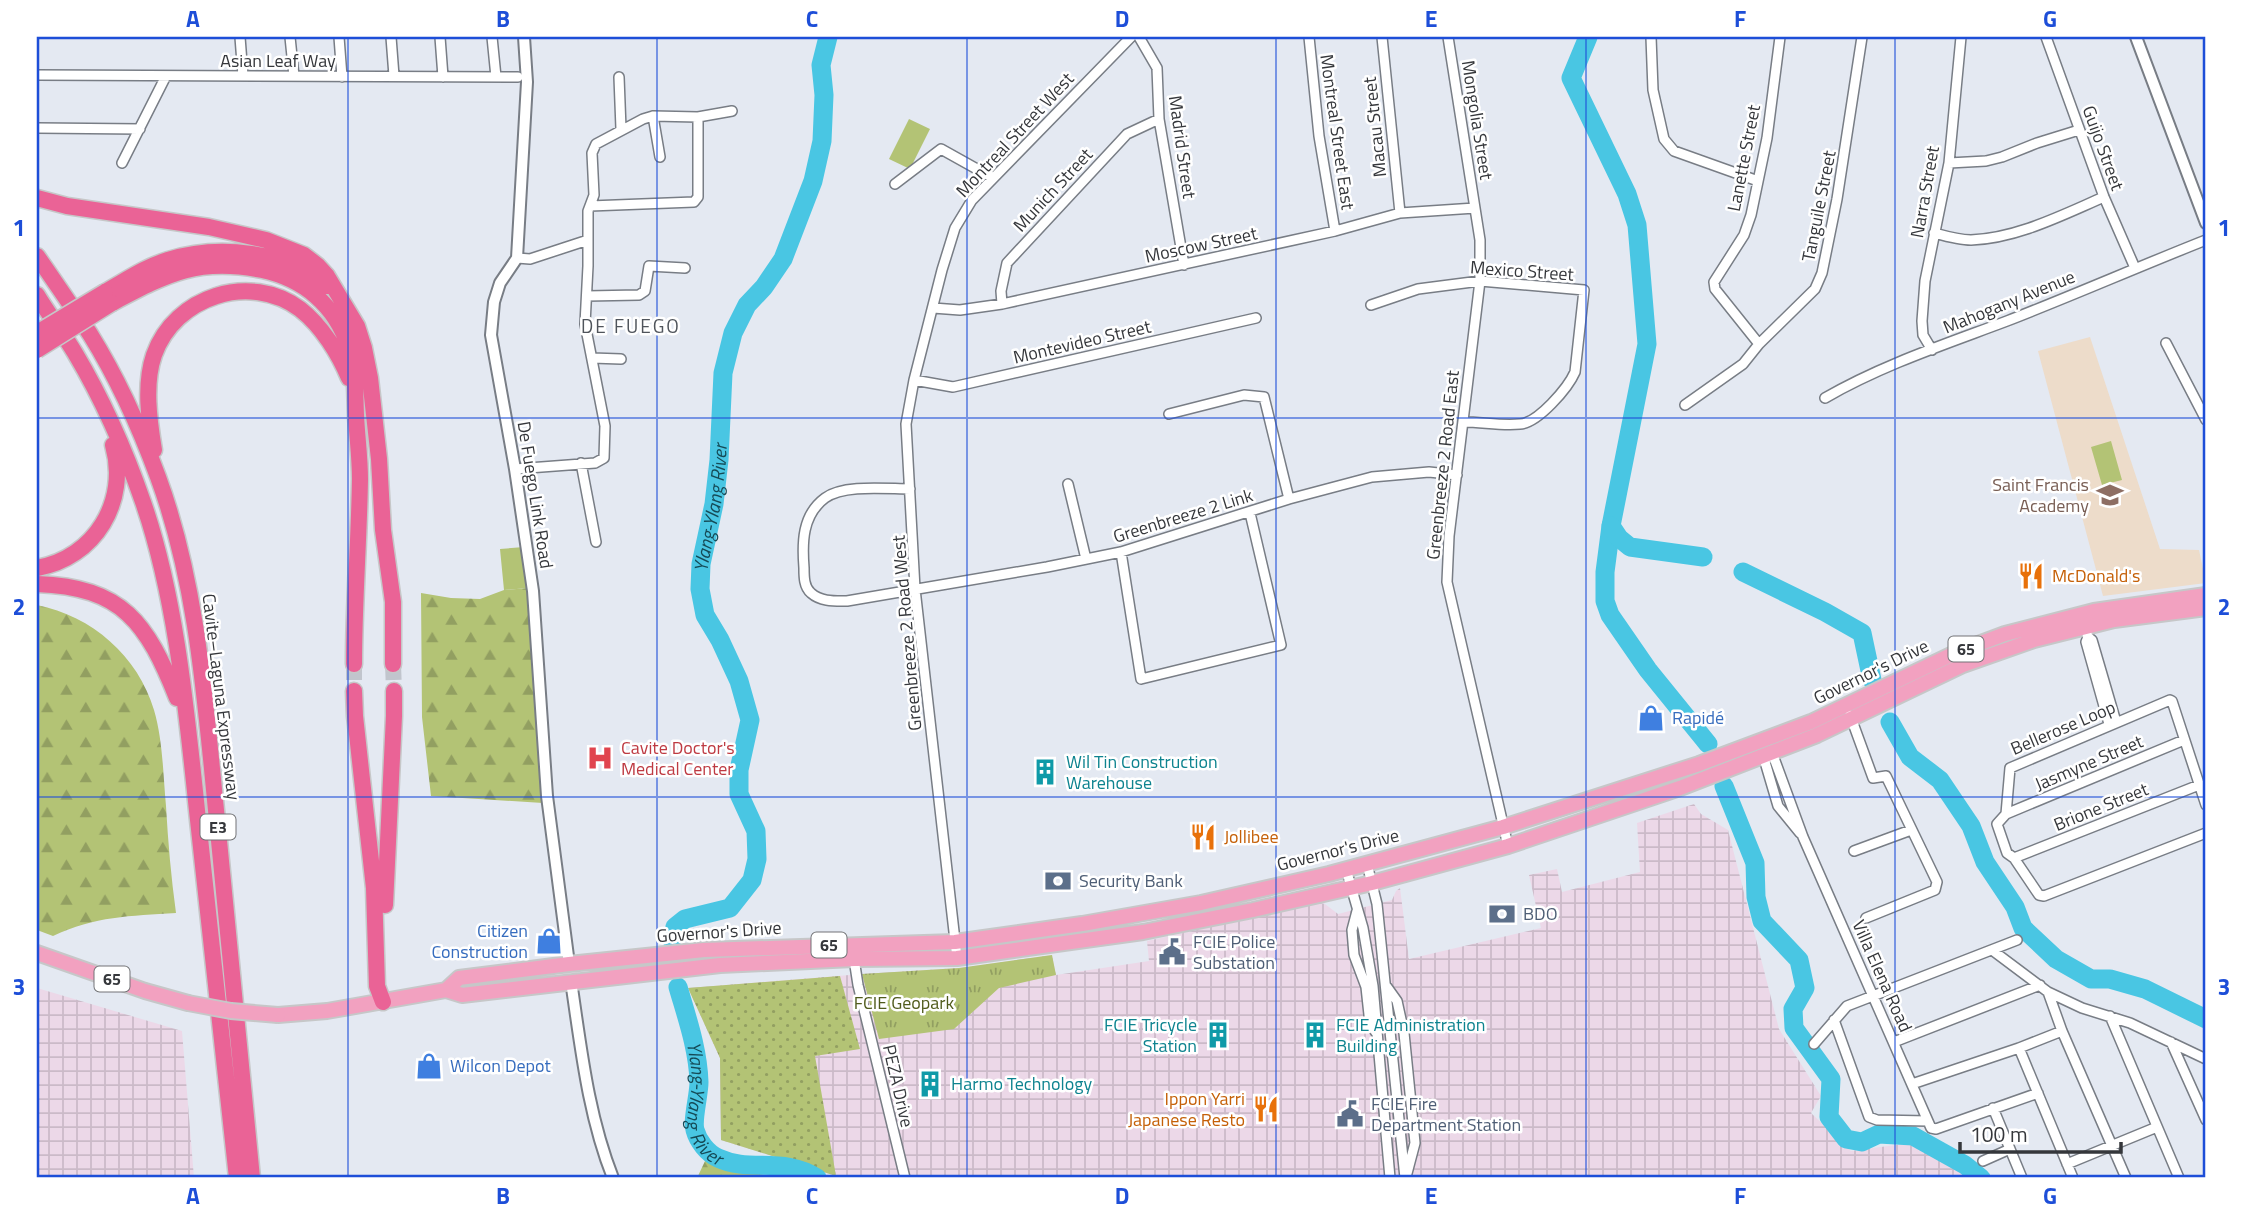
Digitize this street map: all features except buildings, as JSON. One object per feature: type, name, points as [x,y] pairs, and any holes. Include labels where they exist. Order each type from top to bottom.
[{"type":"highway","points":[[37,198],[68,206],[221,229],[286,246],[317,265],[345,306],[360,336],[370,378],[383,530],[393,601],[393,664]]},
{"type":"highway","points":[[37,350],[108,298],[165,261],[200,254],[232,253],[268,257],[302,269],[325,284],[345,306]]},
{"type":"highway","name":"Cavite–Laguna Expressway","points":[[37,256],[91,335],[141,432],[179,547],[196,635],[207,723],[252,1178]]},
{"type":"highway","points":[[37,333],[108,298],[189,268],[239,266],[272,272],[288,277],[318,296],[336,320],[349,347],[355,399],[360,476],[354,664]]},
{"type":"highway","points":[[159,480],[150,415],[152,361],[168,329],[186,311],[202,301],[230,292],[247,291],[275,296],[292,304],[317,326],[340,357],[355,399]]},
{"type":"highway","name":"Cavite–Laguna Expressway","points":[[37,295],[95,389],[144,504],[158,553],[188,725],[237,1178]]},
{"type":"highway","points":[[37,568],[57,563],[83,547],[104,524],[113,505],[117,488],[117,467],[95,389]]},
{"type":"highway","points":[[37,584],[85,589],[124,609],[145,631],[153,644],[188,725]]},
{"type":"highway","points":[[354,691],[373,888],[377,986],[383,1002]]},
{"type":"highway","points":[[383,1002],[387,984],[384,888],[394,691]]},
{"type":"main road","name":"Governor's Drive","points":[[37,953],[145,991],[188,1003],[231,1011],[278,1014],[327,1012],[446,990],[462,995],[705,966],[854,959],[957,958],[1155,930],[1372,883],[1508,846],[1736,767],[1765,747],[1964,665],[2034,640],[2206,595]]},
{"type":"main road","name":"Governor's Drive","points":[[2084,626],[2143,615],[2206,608]]},
{"type":"main road","name":"Governor's Drive","points":[[446,990],[459,978],[569,964],[704,950],[955,942],[1201,903],[1341,871],[1503,827],[1730,752],[1765,747]]},
{"type":"main road","points":[[1341,871],[1346,889]]},
{"type":"street","points":[[240,37],[243,76]]},
{"type":"street","points":[[290,37],[294,76]]},
{"type":"street","points":[[339,37],[342,77]]},
{"type":"street","points":[[391,37],[394,76]]},
{"type":"street","points":[[440,37],[443,77]]},
{"type":"street","points":[[492,37],[496,77]]},
{"type":"street","name":"De Fuego Link Road","points":[[524,37],[527,82],[517,258],[500,284],[494,302],[491,335],[533,591],[547,796],[569,964]]},
{"type":"street","name":"Montreal Street West","points":[[933,308],[955,228],[972,200],[1131,37]]},
{"type":"street","name":"Madrid Street","points":[[1139,37],[1157,68],[1159,119],[1184,265]]},
{"type":"street","name":"Montreal Street East","points":[[1309,37],[1319,136],[1335,231]]},
{"type":"street","name":"Macau Street","points":[[1382,37],[1401,213]]},
{"type":"street","name":"Mongolia Street","points":[[1448,37],[1475,208]]},
{"type":"street","points":[[1651,37],[1653,90],[1664,139],[1674,151],[1758,181]]},
{"type":"street","name":"Lanette Street","points":[[1759,344],[1715,289],[1714,282],[1744,235],[1767,138],[1780,37]]},
{"type":"street","name":"Tanguile Street","points":[[1685,405],[1743,364],[1759,344],[1815,289],[1822,273],[1846,153],[1861,37]]},
{"type":"street","name":"Narra Street","points":[[1932,350],[1923,335],[1925,281],[1949,163],[1961,37]]},
{"type":"street","name":"Guijo Street","points":[[2046,37],[2104,197],[2135,268]]},
{"type":"street","points":[[2136,37],[2206,223]]},
{"type":"street","name":"Asian Leaf Way","points":[[37,75],[519,77]]},
{"type":"street","points":[[122,163],[166,76]]},
{"type":"street","points":[[619,78],[621,129]]},
{"type":"street","points":[[515,469],[595,463],[604,458],[605,426],[585,324],[588,211],[594,195],[592,153],[596,144],[621,129],[653,116],[698,117],[733,111]]},
{"type":"street","points":[[653,116],[660,157]]},
{"type":"street","points":[[590,206],[694,202],[698,197],[698,117]]},
{"type":"street","name":"Munich Street","points":[[1002,304],[1001,291],[1007,264],[1127,134],[1159,119]]},
{"type":"street","points":[[37,128],[140,129]]},
{"type":"street","points":[[1949,163],[1994,159],[2079,130]]},
{"type":"street","points":[[895,184],[942,149],[993,178]]},
{"type":"street","points":[[1934,233],[1968,240],[1995,237],[2048,220],[2104,197]]},
{"type":"street","name":"Moscow Street","points":[[933,308],[960,310],[1002,304],[1335,231],[1401,213],[1475,208]]},
{"type":"street","name":"Greenbreeze 2 Road East","points":[[1475,208],[1480,240],[1480,281],[1449,536],[1447,582],[1508,846]]},
{"type":"street","points":[[517,258],[530,259],[588,240]]},
{"type":"street","name":"Mahogany Avenue","points":[[1825,398],[1851,383],[2206,240]]},
{"type":"street","points":[[587,296],[643,294],[649,266],[685,268]]},
{"type":"street","name":"Mexico Street","points":[[1371,306],[1418,289],[1480,281],[1584,290],[1575,372],[1570,383],[1536,417],[1522,424],[1464,422]]},
{"type":"street","name":"Greenbreeze 2 Road West","points":[[933,308],[914,380],[906,424],[915,589],[957,958]]},
{"type":"street","name":"Montevideo Street","points":[[914,380],[953,387],[1256,318]]},
{"type":"street","points":[[2166,343],[2206,420]]},
{"type":"street","points":[[592,358],[621,359]]},
{"type":"street","points":[[1169,414],[1244,395],[1264,397],[1289,499]]},
{"type":"street","points":[[581,463],[596,542]]},
{"type":"street","name":"Greenbreeze 2 Link","points":[[915,589],[1121,551],[1289,499],[1381,476],[1429,472],[1457,475]]},
{"type":"street","points":[[1068,484],[1086,559]]},
{"type":"street","points":[[910,489],[865,488],[826,497],[813,511],[802,545],[805,585],[811,594],[825,600],[847,601],[915,589]]},
{"type":"street","points":[[1121,551],[1141,679],[1280,645],[1250,513]]},
{"type":"street","points":[[2084,626],[2092,640],[2113,723]]},
{"type":"street","name":"Bellerose Loop","points":[[2206,806],[2170,700],[2010,768],[2006,814],[1997,824],[2007,853],[2014,858],[2039,895],[2044,896],[2206,833]]},
{"type":"street","points":[[1849,713],[1873,778],[1886,776],[1937,882],[1935,890],[1866,918]]},
{"type":"street","name":"Jasmyne Street","points":[[2006,814],[2184,740]]},
{"type":"street","name":"Villa Elena Road","points":[[1765,747],[1765,762],[1778,806],[1803,837],[1929,1124]]},
{"type":"street","name":"Brione Street","points":[[2014,858],[2199,785]]},
{"type":"street","points":[[1854,851],[1911,830]]},
{"type":"street","points":[[1367,864],[1377,904],[1405,1178]]},
{"type":"street","points":[[1346,889],[1357,909],[1352,930],[1354,954],[1366,986],[1370,1024],[1377,1034],[1390,1178]]},
{"type":"street","points":[[1814,1044],[1847,1006],[2017,940]]},
{"type":"street","points":[[1992,950],[2049,992],[2206,1059]]},
{"type":"street","name":"PEZA Drive","points":[[854,959],[905,1178]]},
{"type":"street","points":[[571,981],[586,1081],[601,1149],[612,1178]]},
{"type":"street","points":[[1385,985],[1397,1001],[1404,1033],[1415,1143],[1405,1178]]},
{"type":"street","points":[[1894,1042],[2040,985]]},
{"type":"street","points":[[2049,992],[2062,1031],[2126,1178]]},
{"type":"street","points":[[2110,1016],[2179,1178]]},
{"type":"street","points":[[1834,1020],[1869,1117],[1877,1120],[1929,1124],[1936,1129],[2038,1093]]},
{"type":"street","points":[[1912,1084],[2062,1031]]},
{"type":"street","points":[[2171,1042],[2206,1120]]},
{"type":"street","points":[[2019,1048],[2073,1178]]},
{"type":"street","points":[[1993,1108],[2022,1178]]},
{"type":"street","points":[[2067,1164],[2157,1127]]},
{"type":"street","points":[[1983,1161],[2010,1149]]},
{"type":"shaded area","name":"Saint Francis Academy","points":[[2090,337],[2160,549],[2199,550],[2206,583],[2103,596],[2038,351]]},
{"type":"shaded area","points":[[1694,804],[1701,814],[1728,830],[1779,1029],[1821,1096],[1811,1113],[1851,1151],[1918,1142],[1965,1175],[1965,1178],[837,1178],[721,1140],[720,1058],[688,988],[959,968],[1052,955],[1056,975],[1149,961],[1147,941],[1320,903],[1338,914],[1392,900],[1400,888],[1409,959],[1541,928],[1529,875],[1557,869],[1562,892],[1640,872],[1637,823]]},
{"type":"shaded area","points":[[37,988],[182,1031],[194,1178],[37,1178]]},
{"type":"green space","points":[[909,119],[930,129],[910,169],[889,159]]},
{"type":"green space","points":[[2111,441],[2122,480],[2102,485],[2091,447]]},
{"type":"green space","points":[[524,547],[528,588],[504,590],[500,549]]},
{"type":"green space","points":[[528,588],[543,803],[431,796],[422,717],[421,593],[480,599],[504,590]]},
{"type":"green space","points":[[37,605],[76,618],[110,641],[137,672],[147,690],[161,746],[176,913],[98,921],[53,936],[37,930]]},
{"type":"green space","name":"FCIE Geopark","points":[[1052,955],[1056,975],[999,988],[954,1029],[879,1039],[862,974],[959,968]]},
{"type":"green space","points":[[840,976],[860,1049],[815,1056],[836,1176],[721,1140],[720,1058],[688,988]]},
{"type":"green space","points":[[706,1159],[734,1170],[784,1178],[697,1178]]},
{"type":"waterway","name":"Ylang-Ylang River","points":[[672,940],[675,927],[685,919],[730,908],[752,880],[757,859],[756,831],[739,794],[739,770],[750,720],[739,681],[705,615],[700,589],[701,564],[714,504],[723,373],[733,333],[747,305],[764,287],[783,259],[813,181],[822,141],[824,95],[821,65],[828,37]]},
{"type":"waterway","points":[[1588,37],[1571,78],[1627,194],[1637,225],[1647,344],[1611,526],[1605,572],[1605,601],[1610,615],[1648,670],[1708,744]]},
{"type":"waterway","points":[[1611,526],[1619,538],[1630,547],[1703,557]]},
{"type":"waterway","points":[[1743,572],[1862,633],[1872,680]]},
{"type":"waterway","points":[[1890,722],[1910,757],[1940,780],[1971,826],[1985,862],[2015,907],[2023,928],[2056,959],[2091,979],[2110,979],[2145,989],[2206,1019]]},
{"type":"waterway","points":[[1724,786],[1755,863],[1756,897],[1762,921],[1799,960],[1805,988],[1793,1009],[1794,1028],[1831,1079],[1829,1117],[1846,1139],[1862,1142],[1879,1134],[1913,1136],[1965,1165],[1981,1178]]},
{"type":"waterway","name":"Ylang-Ylang River","points":[[678,987],[697,1058],[699,1082],[694,1126],[703,1146],[714,1156],[730,1162],[792,1168],[817,1178]]},
{"type":"tunnel","points":[[354,664],[354,691]]},
{"type":"tunnel","points":[[393,664],[394,691]]},
{"type":"place","name":"Saint Francis Academy","points":[[2110,495]]},
{"type":"place","name":"McDonald's","points":[[2031,576]]},
{"type":"place","name":"Rapidé","points":[[1651,718]]},
{"type":"place","name":"Cavite Doctor's Medical Center","points":[[600,758]]},
{"type":"place","name":"Wil Tin Construction Warehouse","points":[[1045,772]]},
{"type":"place","name":"Jollibee","points":[[1203,837]]},
{"type":"place","name":"Security Bank","points":[[1058,881]]},
{"type":"place","name":"BDO","points":[[1502,914]]},
{"type":"place","name":"Citizen Construction","points":[[549,941]]},
{"type":"place","name":"FCIE Police Substation","points":[[1172,952]]},
{"type":"place","name":"FCIE Tricycle Station","points":[[1218,1035]]},
{"type":"place","name":"FCIE Administration Building","points":[[1315,1035]]},
{"type":"place","name":"Wilcon Depot","points":[[429,1066]]},
{"type":"place","name":"Harmo Technology","points":[[930,1084]]},
{"type":"place","name":"Ippon Yarri Japanese Resto","points":[[1266,1109]]},
{"type":"place","name":"FCIE Fire Department Station","points":[[1350,1114]]},
{"type":"district","name":"DE FUEGO","points":[[631,326]]}]
